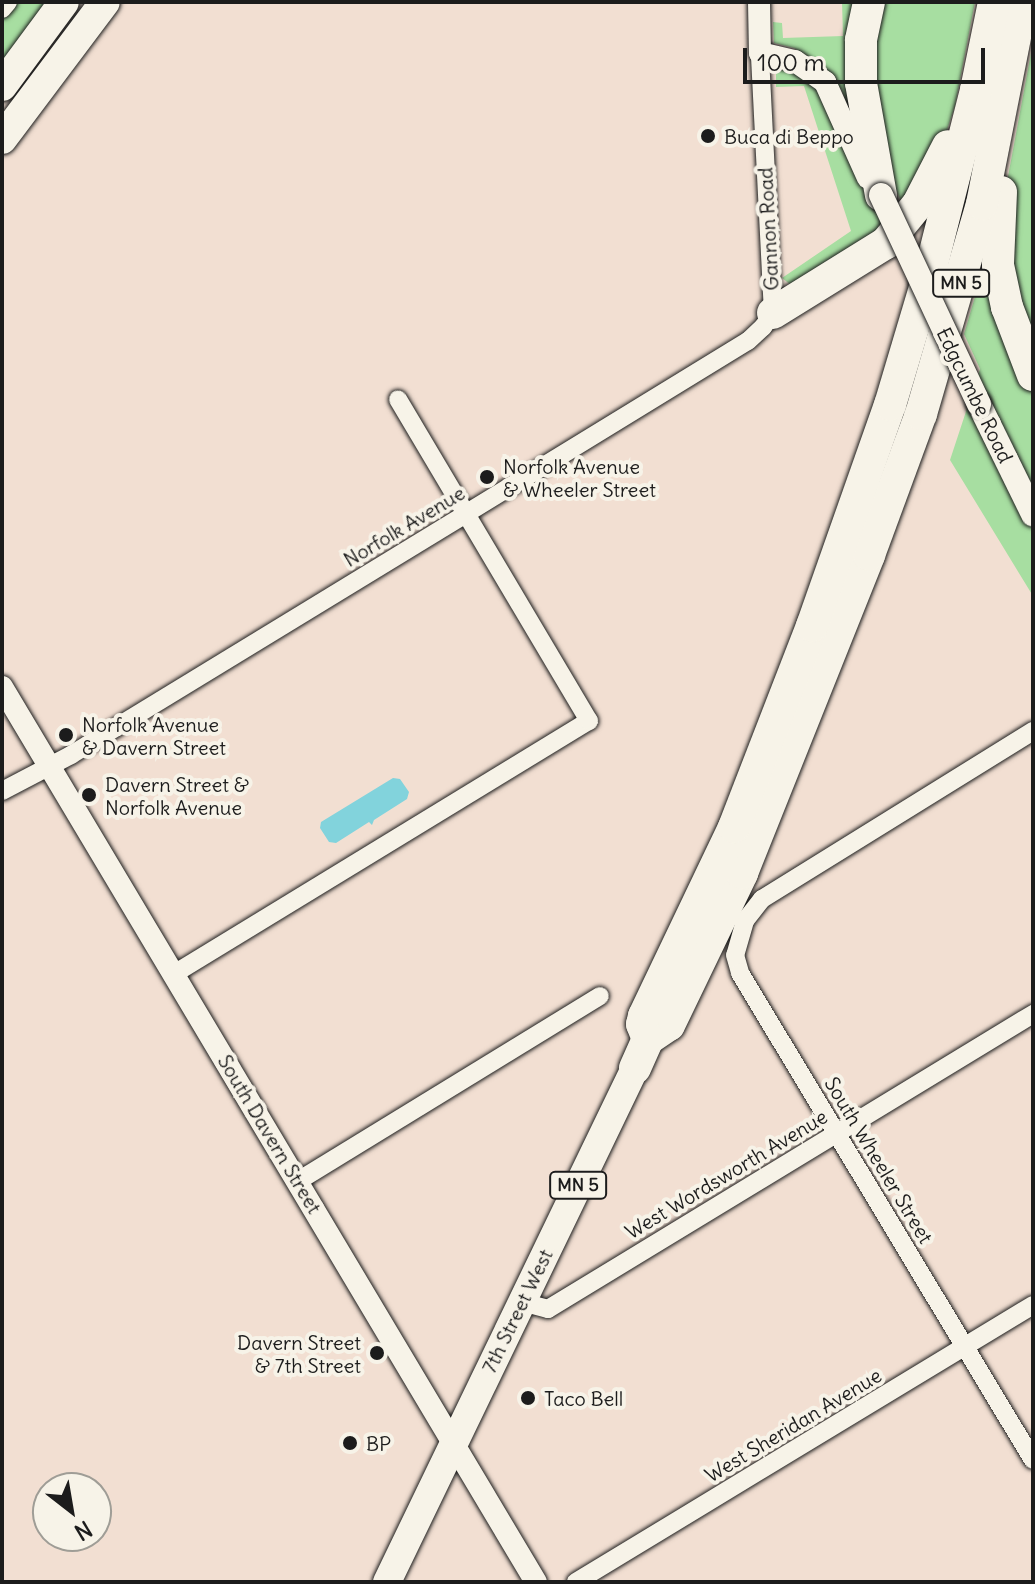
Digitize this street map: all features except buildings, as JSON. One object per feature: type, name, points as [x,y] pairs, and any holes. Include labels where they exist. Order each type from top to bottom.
[{"type":"highway","points":[[2,86],[64,2]]},
{"type":"highway","points":[[2,139],[105,2]]},
{"type":"highway","points":[[869,2],[861,40],[861,83],[881,195]]},
{"type":"highway","name":"MN 5","points":[[642,1054],[644,1016],[739,814],[802,654],[890,405],[976,90],[994,2]]},
{"type":"highway","name":"MN 5","points":[[642,1054],[669,1025],[731,897],[869,555],[921,414],[958,294],[1002,109],[1022,2]]},
{"type":"highway","points":[[773,313],[873,253],[908,219],[944,158],[976,90]]},
{"type":"highway","points":[[1002,109],[1004,168],[997,240],[998,265],[1007,307],[1033,375]]},
{"type":"main road","name":"Edgcumbe Road","points":[[881,195],[1033,514]]},
{"type":"main road","name":"7th Street West","points":[[387,1582],[642,1054]]},
{"type":"street","points":[[2,9],[8,2]]},
{"type":"street","name":"Gannon Road","points":[[759,2],[773,313]]},
{"type":"street","name":"Edgcumbe Road","points":[[760,53],[795,61],[825,82],[868,177],[881,195]]},
{"type":"street","name":"Norfolk Avenue","points":[[2,791],[49,766],[748,341],[773,313]]},
{"type":"street","points":[[174,974],[589,721],[398,399]]},
{"type":"street","name":"South Davern Street","points":[[2,687],[536,1582]]},
{"type":"street","name":"South Wheeler Street","points":[[1033,731],[780,886],[762,899],[745,921],[736,943],[736,963],[1033,1460]]},
{"type":"street","points":[[298,1181],[600,996]]},
{"type":"street","name":"West Wordsworth Avenue","points":[[522,1302],[548,1309],[1033,1014]]},
{"type":"street","name":"West Sheridan Avenue","points":[[576,1582],[1033,1305]]},
{"type":"green space","points":[[2,2],[51,2],[2,69]]},
{"type":"green space","points":[[842,2],[861,2],[853,119],[841,89],[823,65],[794,48],[774,43],[773,22],[782,23],[783,38],[843,36]]},
{"type":"green space","points":[[878,2],[975,2],[955,106],[945,136],[906,212],[883,162],[870,41]]},
{"type":"green space","points":[[1033,42],[1033,596],[950,460],[980,369],[964,334],[1004,198]]},
{"type":"green space","points":[[785,68],[812,79],[887,232],[791,285],[782,278],[851,231],[804,86],[776,87],[776,74]]},
{"type":"water","points":[[393,778],[400,779],[409,792],[407,799],[374,820],[372,825],[369,822],[336,843],[329,842],[320,828],[321,822]]},
{"type":"place","name":"Buca di Beppo","points":[[708,136]]},
{"type":"place","name":"Norfolk Avenue & Wheeler Street","points":[[487,477]]},
{"type":"place","name":"Norfolk Avenue & Davern Street","points":[[66,735]]},
{"type":"place","name":"Davern Street & Norfolk Avenue","points":[[89,795]]},
{"type":"place","name":"Davern Street & 7th Street","points":[[377,1353]]},
{"type":"place","name":"Taco Bell","points":[[528,1398]]},
{"type":"place","name":"BP","points":[[350,1443]]}]
